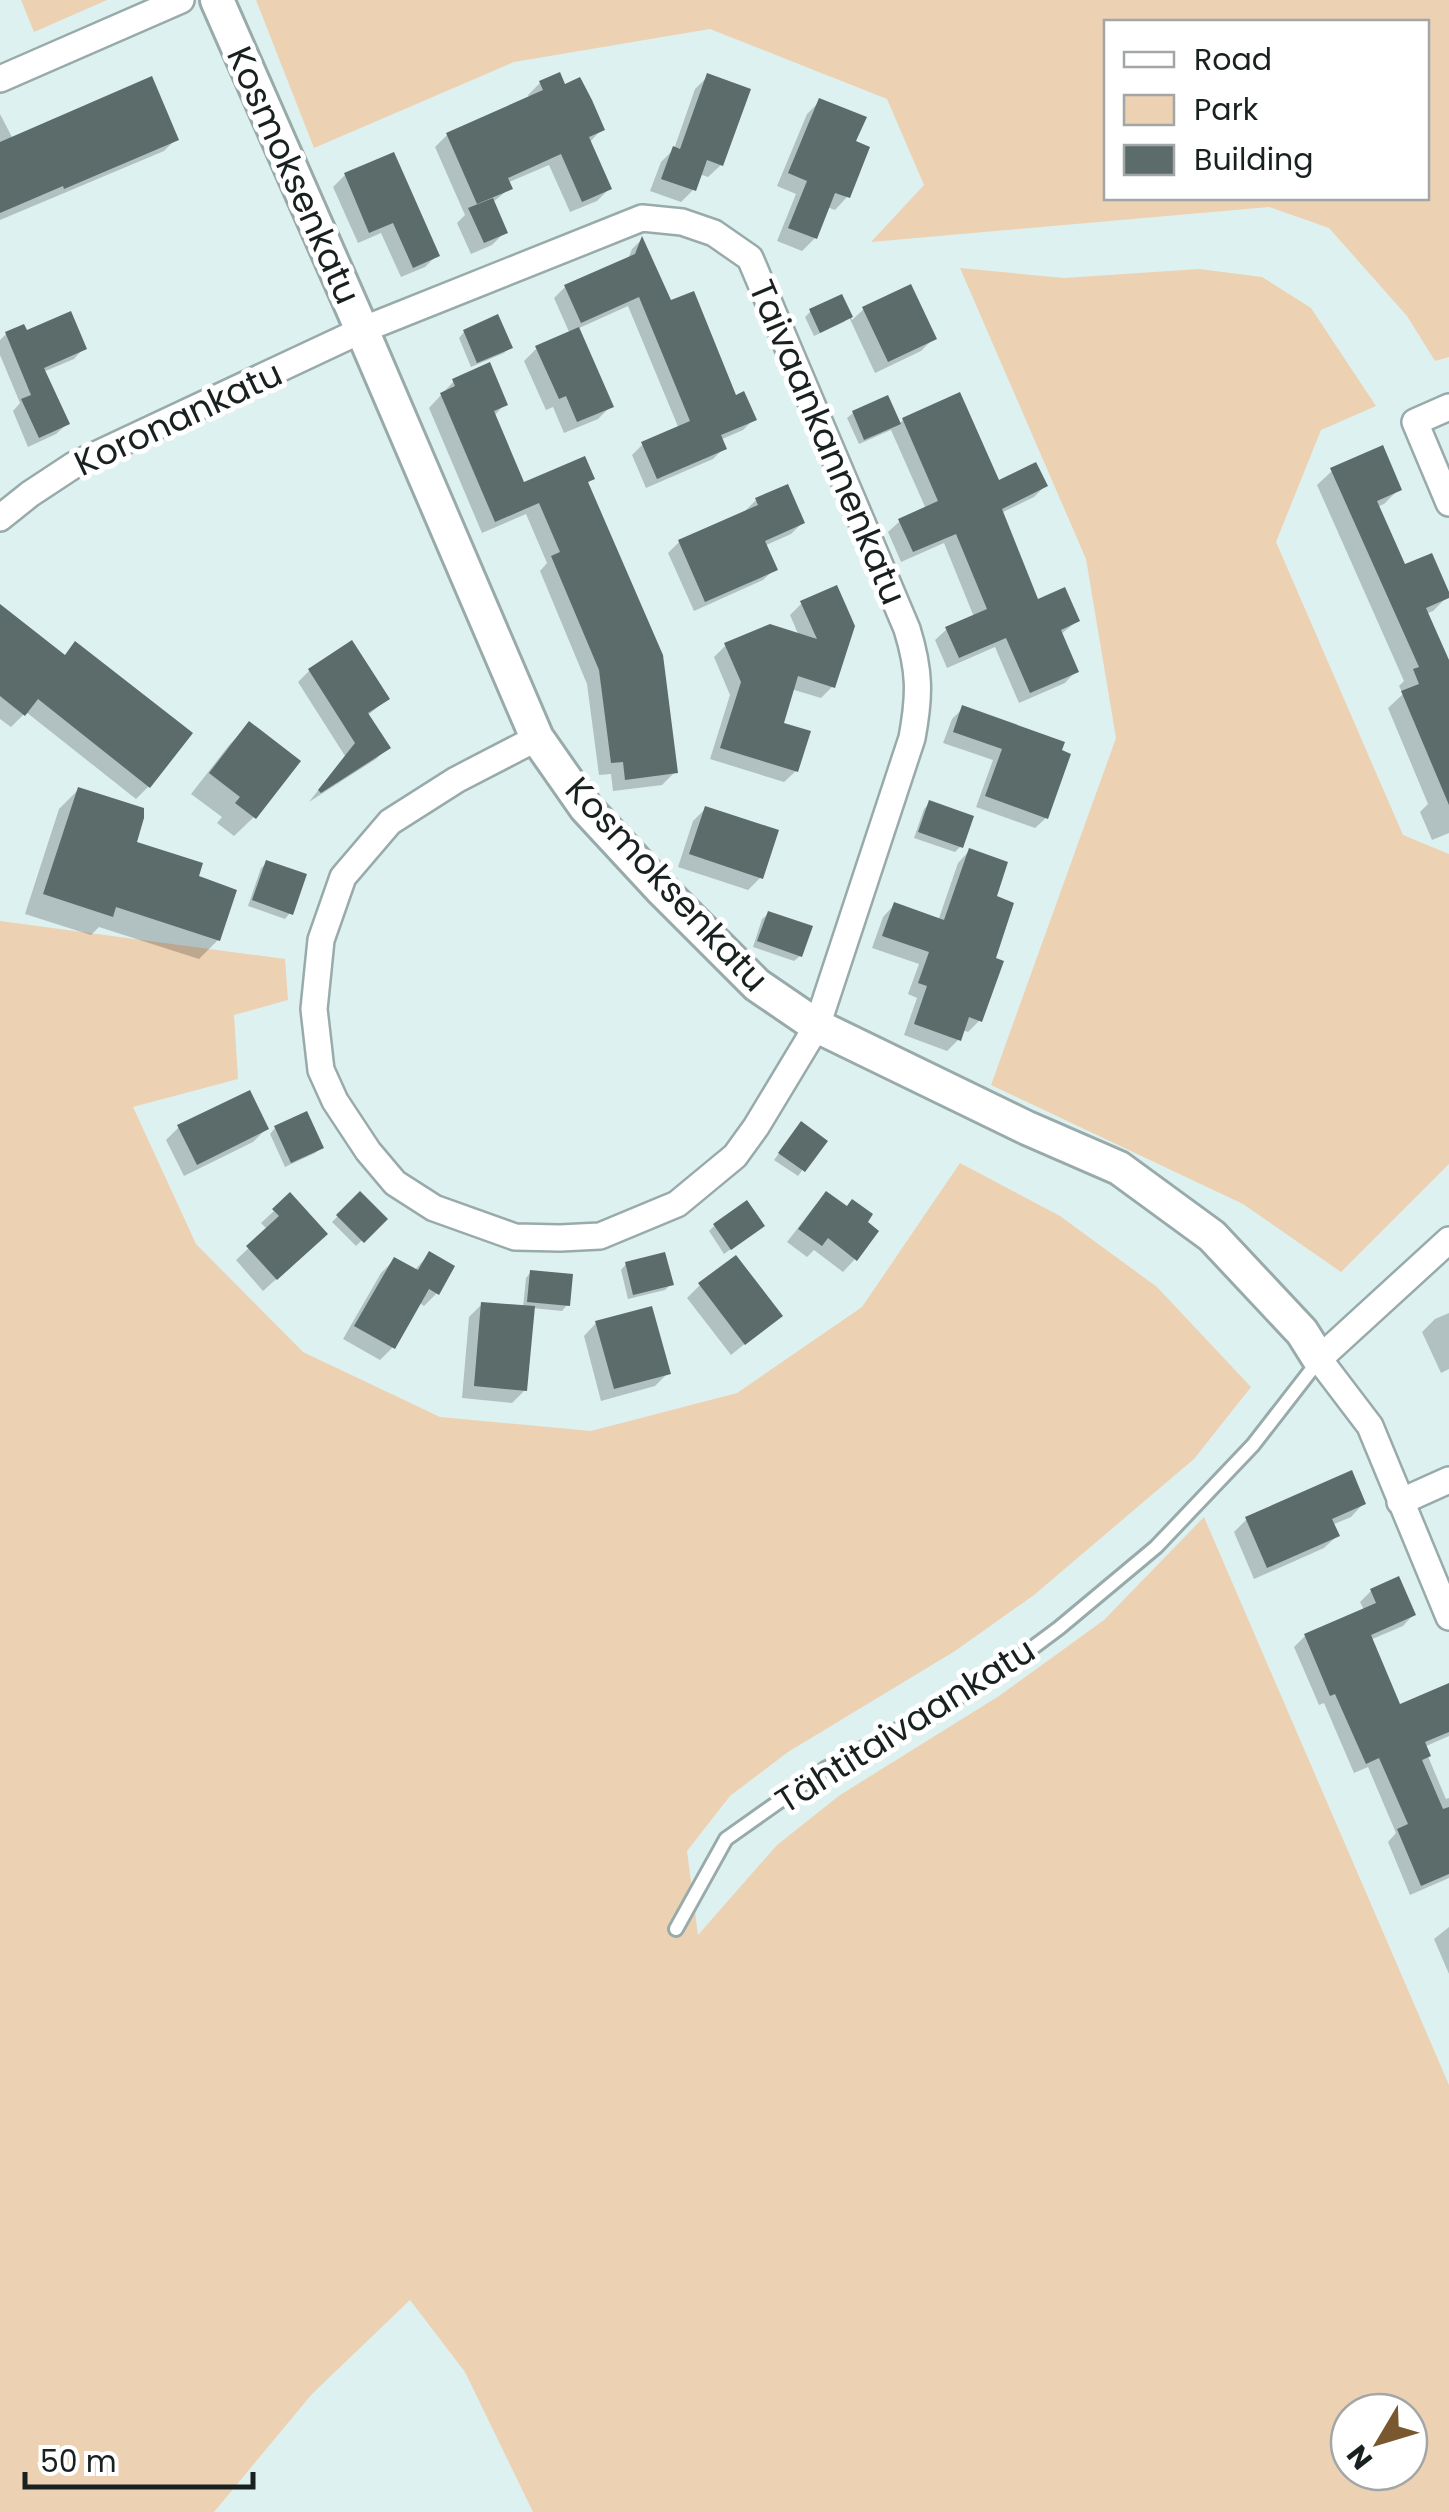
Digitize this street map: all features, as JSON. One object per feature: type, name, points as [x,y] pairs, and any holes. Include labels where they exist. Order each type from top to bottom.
[{"type":"street","points":[[0,79],[181,0]]},
{"type":"street","name":"Kosmoksenkatu","points":[[217,0],[537,738],[586,808],[757,985],[817,1026],[1119,1168],[1212,1236],[1302,1332],[1319,1359]]},
{"type":"street","name":"Taivaankannenkatu","points":[[362,330],[642,218],[682,222],[714,233],[750,258],[907,628],[916,659],[919,699],[912,738],[817,1026],[734,1156],[677,1204],[600,1236],[515,1237],[434,1208],[396,1182],[368,1151],[335,1101],[321,1070],[314,1009],[321,940],[343,877],[390,822],[456,780],[537,738]]},
{"type":"street","name":"Koronankatu","points":[[0,518],[74,465],[362,330]]},
{"type":"street","points":[[1449,407],[1415,422],[1449,504]]},
{"type":"street","name":"Tähtitaivaankatu","points":[[1319,1359],[1449,1240]]},
{"type":"street","points":[[1319,1359],[1370,1426],[1449,1616]]},
{"type":"street","points":[[1400,1502],[1449,1480]]},
{"type":"lane","name":"Tähtitaivaankatu","points":[[676,1929],[726,1839],[825,1769],[985,1683],[1059,1628],[1156,1548],[1252,1445],[1319,1359]]},
{"type":"green space","points":[[21,0],[107,0],[34,32]]},
{"type":"green space","points":[[256,0],[1449,0],[1449,357],[1435,361],[1407,316],[1329,228],[1269,207],[871,242],[924,185],[887,99],[710,29],[514,62],[314,148]]},
{"type":"green space","points":[[960,268],[1064,278],[1199,269],[1262,277],[1311,308],[1376,406],[1321,430],[1276,542],[1403,835],[1449,854],[1449,1164],[1341,1272],[1243,1204],[991,1085],[1116,738],[1086,559]]},
{"type":"green space","points":[[0,921],[285,959],[288,1000],[234,1015],[238,1079],[133,1107],[196,1244],[303,1352],[440,1417],[591,1431],[737,1393],[862,1307],[960,1163],[1060,1216],[1157,1287],[1251,1387],[1194,1459],[1034,1595],[955,1651],[788,1752],[730,1796],[687,1851],[698,1935],[777,1845],[840,1795],[999,1696],[1104,1620],[1204,1517],[1449,2085],[1449,2512],[533,2512],[465,2372],[410,2300],[312,2394],[214,2512],[0,2512]]},
{"type":"building","points":[[560,72],[565,84],[580,77],[592,100],[605,130],[589,137],[612,189],[582,202],[561,154],[508,178],[513,189],[477,204],[446,133],[543,90],[539,81]]},
{"type":"building","points":[[707,73],[751,89],[723,166],[707,160],[696,191],[661,179],[673,146],[680,149]]},
{"type":"building","points":[[152,76],[179,140],[0,213],[0,142]]},
{"type":"building","points":[[819,98],[867,117],[856,141],[870,147],[850,198],[835,193],[817,239],[788,228],[807,181],[788,173]]},
{"type":"building","points":[[394,152],[440,256],[413,268],[393,223],[369,233],[344,173]]},
{"type":"building","points":[[493,198],[508,233],[484,243],[468,208]]},
{"type":"building","points":[[642,236],[671,300],[694,291],[736,395],[744,391],[757,420],[721,435],[727,449],[657,479],[641,442],[690,421],[639,297],[581,323],[564,285],[635,254]]},
{"type":"building","points":[[911,284],[937,339],[888,362],[862,307]]},
{"type":"building","points":[[842,294],[853,317],[820,333],[809,309]]},
{"type":"building","points":[[71,311],[87,349],[44,368],[70,424],[39,438],[21,399],[31,395],[5,332],[24,324],[27,330]]},
{"type":"building","points":[[498,314],[513,348],[477,363],[463,330]]},
{"type":"building","points":[[579,327],[614,407],[577,422],[566,396],[559,399],[535,346]]},
{"type":"building","points":[[490,362],[508,405],[494,411],[524,482],[585,456],[595,479],[588,482],[663,655],[678,773],[625,780],[623,762],[611,763],[599,670],[551,556],[560,552],[539,503],[495,522],[440,393],[455,386],[452,379]]},
{"type":"building","points":[[960,392],[999,480],[1036,462],[1048,486],[1002,509],[1038,599],[1065,587],[1080,621],[1061,630],[1079,672],[1030,693],[1006,638],[959,658],[945,627],[987,609],[956,534],[913,552],[898,519],[938,501],[902,418]]},
{"type":"building","points":[[888,395],[901,424],[864,440],[852,411]]},
{"type":"building","points":[[1383,445],[1402,490],[1377,501],[1405,564],[1432,553],[1449,592],[1449,598],[1426,608],[1449,660],[1449,805],[1401,691],[1419,684],[1413,669],[1419,667],[1330,468]]},
{"type":"building","points":[[788,484],[805,523],[765,541],[778,570],[705,602],[678,540],[758,505],[755,498]]},
{"type":"building","points":[[837,585],[855,626],[835,688],[798,676],[784,723],[811,731],[798,772],[720,748],[741,682],[724,643],[770,624],[817,639],[800,601]]},
{"type":"building","points":[[0,604],[65,655],[75,641],[193,733],[150,788],[38,699],[25,716],[0,696]]},
{"type":"building","points":[[352,640],[390,699],[368,713],[391,748],[321,793],[318,790],[355,743],[308,669]]},
{"type":"building","points":[[962,705],[1065,742],[1062,750],[1071,754],[1048,819],[985,796],[1002,749],[953,732]]},
{"type":"building","points":[[249,721],[301,761],[256,819],[235,803],[240,797],[209,773]]},
{"type":"building","points":[[78,787],[144,808],[137,842],[203,863],[199,876],[237,890],[220,941],[116,907],[113,917],[43,894]]},
{"type":"building","points":[[929,800],[974,816],[963,848],[918,832]]},
{"type":"building","points":[[705,806],[779,830],[763,879],[689,854]]},
{"type":"building","points":[[969,848],[1008,862],[997,896],[1014,903],[996,958],[1004,961],[982,1022],[969,1017],[961,1041],[914,1024],[927,986],[918,983],[929,952],[882,936],[894,902],[944,920]]},
{"type":"building","points":[[266,860],[307,874],[293,915],[252,900]]},
{"type":"building","points":[[768,911],[813,926],[802,957],[757,941]]},
{"type":"building","points":[[250,1090],[269,1129],[197,1165],[177,1125]]},
{"type":"building","points":[[307,1111],[324,1148],[291,1163],[274,1126]]},
{"type":"building","points":[[801,1121],[828,1141],[805,1172],[778,1153]]},
{"type":"building","points":[[360,1191],[388,1219],[364,1243],[336,1215]]},
{"type":"building","points":[[826,1191],[847,1206],[852,1199],[873,1214],[868,1222],[879,1231],[857,1261],[828,1238],[822,1246],[798,1229]]},
{"type":"building","points":[[290,1192],[328,1234],[277,1280],[246,1246],[279,1216],[272,1209]]},
{"type":"building","points":[[747,1200],[765,1226],[731,1250],[713,1224]]},
{"type":"building","points":[[429,1251],[455,1266],[439,1295],[429,1289],[395,1349],[354,1326],[394,1257],[418,1270]]},
{"type":"building","points":[[665,1252],[674,1285],[633,1295],[625,1262]]},
{"type":"building","points":[[736,1255],[783,1316],[745,1345],[698,1283]]},
{"type":"building","points":[[530,1270],[573,1274],[570,1306],[527,1302]]},
{"type":"building","points":[[481,1302],[535,1306],[527,1391],[474,1386]]},
{"type":"building","points":[[652,1306],[671,1374],[614,1389],[595,1321]]},
{"type":"building","points":[[1352,1470],[1366,1504],[1332,1519],[1340,1536],[1267,1568],[1245,1517]]},
{"type":"building","points":[[1399,1576],[1416,1615],[1371,1635],[1400,1704],[1449,1683],[1449,1732],[1425,1742],[1431,1756],[1422,1760],[1443,1809],[1449,1807],[1449,1874],[1421,1886],[1397,1829],[1408,1824],[1379,1758],[1366,1764],[1335,1694],[1330,1696],[1304,1634],[1376,1603],[1370,1589]]}]
